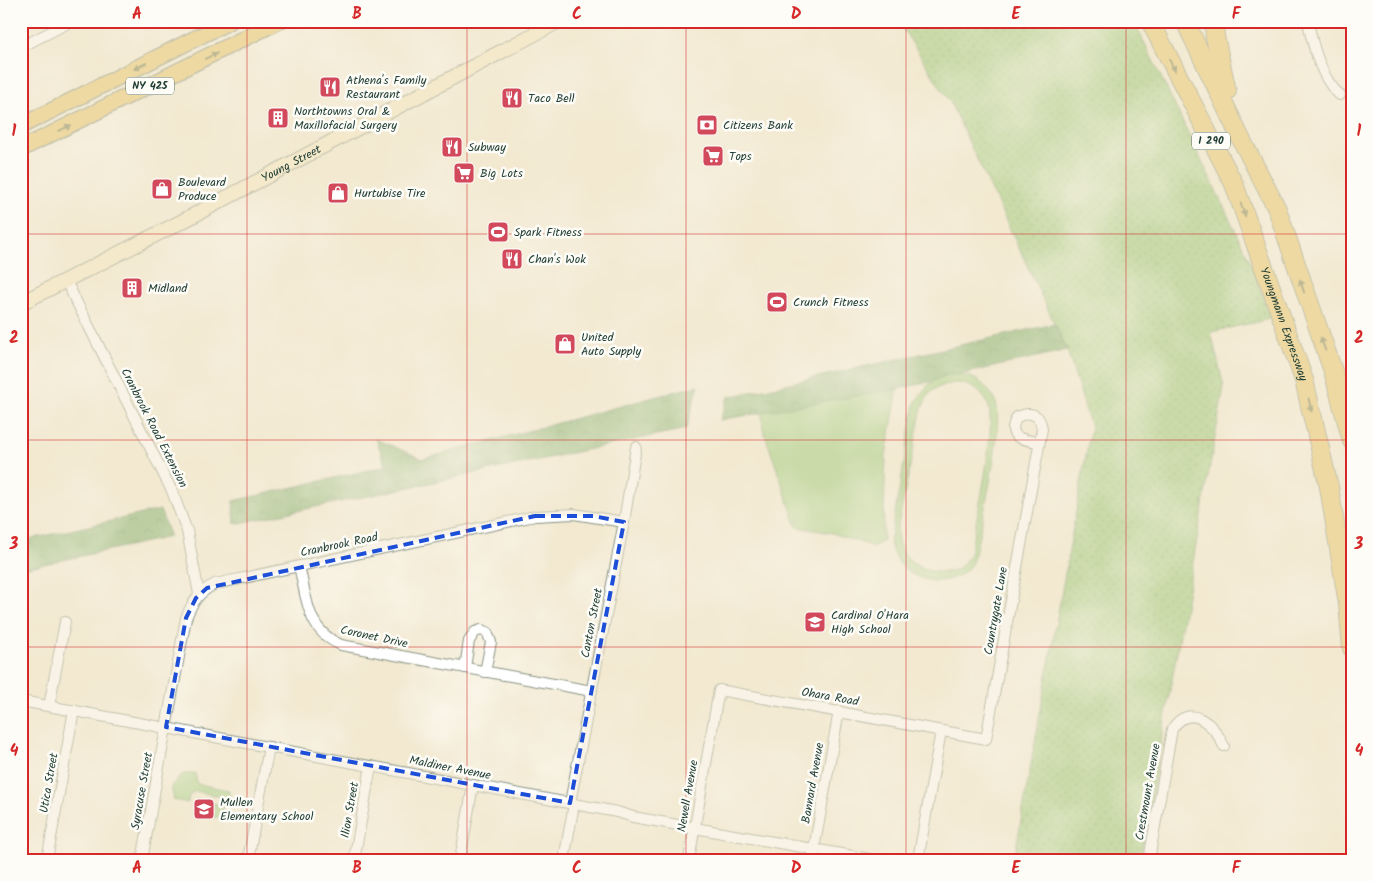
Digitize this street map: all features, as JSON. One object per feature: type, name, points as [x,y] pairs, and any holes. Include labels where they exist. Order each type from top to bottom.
[{"type":"highway","name":"Youngmann Expressway","points":[[1150,21],[1234,184],[1304,380],[1329,487],[1348,604],[1352,648]]},
{"type":"highway","name":"I 290","points":[[1185,21],[1239,135],[1277,209],[1292,258],[1333,371],[1352,441]]},
{"type":"highway","points":[[1214,21],[1222,72],[1239,135]]},
{"type":"main road","name":"NY 425","points":[[21,126],[230,21]]},
{"type":"main road","name":"NY 425","points":[[21,150],[279,21]]},
{"type":"street","points":[[21,47],[72,21]]},
{"type":"street","name":"Young Street","points":[[21,304],[181,222],[559,21]]},
{"type":"street","points":[[1308,21],[1314,47],[1326,77],[1332,88],[1340,95]]},
{"type":"street","name":"Cranbrook Road Extension","points":[[66,281],[172,491],[186,531],[199,594]]},
{"type":"street","name":"Countrygate Lane","points":[[941,731],[986,739],[1039,442]]},
{"type":"street","name":"Canton Street","points":[[564,860],[572,804],[636,447]]},
{"type":"street","name":"Cranbrook Road","points":[[199,594],[215,584],[536,516],[574,514],[624,522]]},
{"type":"street","name":"Coronet Drive","points":[[299,566],[311,616],[318,629],[333,641],[464,668],[592,691]]},
{"type":"street","points":[[166,727],[186,618],[199,594]]},
{"type":"street","points":[[49,706],[65,622]]},
{"type":"street","points":[[464,668],[470,641],[475,632],[480,630],[487,632],[491,642],[485,672]]},
{"type":"street","name":"Ohara Road","points":[[711,736],[719,690],[941,731]]},
{"type":"street","name":"Maldiner Avenue","points":[[21,701],[875,860]]},
{"type":"street","name":"Utica Street","points":[[47,860],[74,710]]},
{"type":"street","name":"Bannard Avenue","points":[[812,860],[839,711]]},
{"type":"street","name":"Crestmount Avenue","points":[[1149,860],[1172,729],[1178,721],[1185,718],[1199,717],[1209,723],[1218,733],[1224,746]]},
{"type":"street","name":"Syracuse Street","points":[[142,860],[166,727]]},
{"type":"street","points":[[918,860],[941,731]]},
{"type":"street","name":"Newell Avenue","points":[[689,860],[711,736]]},
{"type":"street","points":[[248,860],[269,746]]},
{"type":"street","name":"Ilion Street","points":[[354,860],[371,766]]},
{"type":"street","points":[[460,860],[473,785]]},
{"type":"highlighted area","points":[[535,516],[593,516],[624,522],[570,803],[166,727],[186,618],[196,598],[207,588]]},
{"type":"green space","points":[[898,21],[1134,21],[1252,265],[1271,319],[1211,332],[1224,387],[1140,860],[1014,860],[1091,427],[1067,350],[950,102]]},
{"type":"green space","points":[[1054,324],[1067,350],[898,389],[720,420],[728,397]]},
{"type":"green space","points":[[948,375],[970,377],[984,385],[995,400],[998,412],[997,430],[987,498],[972,562],[969,567],[957,576],[933,581],[921,578],[900,564],[893,554],[890,541],[915,403],[928,385]],"holes":[[[955,383],[969,386],[977,391],[987,402],[990,414],[988,452],[970,554],[958,568],[946,572],[937,572],[919,567],[905,556],[898,540],[897,530],[921,412],[926,399],[936,388]]]},
{"type":"green space","points":[[699,385],[686,429],[235,524],[233,501],[386,466],[376,439],[423,459]]},
{"type":"green space","points":[[898,389],[886,455],[883,540],[874,547],[832,533],[797,527],[763,429],[762,412]]},
{"type":"green space","points":[[160,510],[170,537],[21,569],[21,541]]},
{"type":"green space","points":[[195,773],[197,784],[229,790],[229,796],[224,797],[195,791],[189,796],[188,803],[174,800],[171,786],[183,774]]},
{"type":"green space","points":[[196,800],[224,805],[221,818],[193,814]]},
{"type":"place","name":"Athena's Family Restaurant","points":[[330,87]]},
{"type":"place","name":"Taco Bell","points":[[512,98]]},
{"type":"place","name":"Northtowns Oral & Maxillofacial Surgery","points":[[278,118]]},
{"type":"place","name":"Citizens Bank","points":[[707,125]]},
{"type":"place","name":"Subway","points":[[452,147]]},
{"type":"place","name":"Tops","points":[[713,156]]},
{"type":"place","name":"Big Lots","points":[[464,173]]},
{"type":"place","name":"Boulevard Produce","points":[[162,189]]},
{"type":"place","name":"Hurtubise Tire","points":[[338,193]]},
{"type":"place","name":"Spark Fitness","points":[[498,232]]},
{"type":"place","name":"Chan's Wok","points":[[512,259]]},
{"type":"place","name":"Midland","points":[[132,288]]},
{"type":"place","name":"Crunch Fitness","points":[[777,302]]},
{"type":"place","name":"United Auto Supply","points":[[565,344]]},
{"type":"place","name":"Cardinal O'Hara High School","points":[[815,622]]},
{"type":"place","name":"Mullen Elementary School","points":[[204,809]]}]
